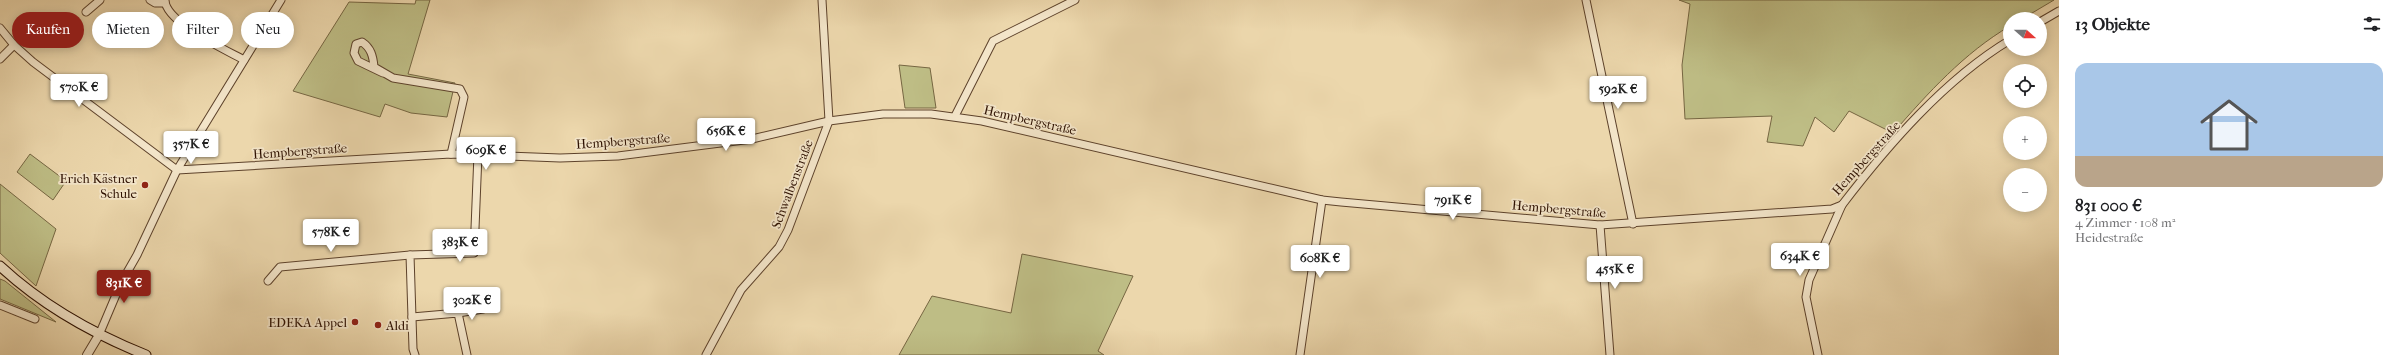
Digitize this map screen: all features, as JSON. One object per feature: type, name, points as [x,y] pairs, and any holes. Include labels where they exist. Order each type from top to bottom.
[{"type":"main road","points":[[0,266],[23,287],[61,315],[99,335],[146,355]]},
{"type":"street","points":[[86,12],[100,0]]},
{"type":"street","points":[[150,0],[155,3],[165,2],[174,16],[192,30],[244,60]]},
{"type":"street","points":[[87,355],[99,335],[121,283],[137,255],[177,170],[281,0]]},
{"type":"street","name":"Schwalbenstraße","points":[[706,355],[741,290],[778,247],[788,230],[829,121],[822,0]]},
{"type":"street","points":[[955,116],[993,41],[1075,0]]},
{"type":"street","points":[[1586,0],[1632,224]]},
{"type":"street","points":[[2047,18],[2059,11]]},
{"type":"street","points":[[0,28],[12,43]]},
{"type":"street","points":[[383,73],[374,66],[373,56],[366,45],[362,42],[356,44],[354,53],[358,61],[393,78],[460,89],[464,97],[452,154]]},
{"type":"street","name":"Hempbergstraße","points":[[177,170],[452,154],[560,158],[618,156],[752,139],[829,121],[900,113],[955,116],[1322,200],[1600,225],[1632,224],[1832,209],[1842,204],[1885,152],[1932,103],[1965,72],[2003,45]]},
{"type":"street","points":[[0,59],[12,48]]},
{"type":"street","points":[[17,48],[177,170]]},
{"type":"street","points":[[268,281],[280,267],[410,255],[474,253],[478,154]]},
{"type":"street","points":[[1300,355],[1322,200]]},
{"type":"street","points":[[1818,355],[1806,297],[1809,280],[1842,204]]},
{"type":"street","points":[[1600,225],[1610,355]]},
{"type":"street","points":[[410,255],[412,317],[416,355]]},
{"type":"street","points":[[0,305],[35,319]]},
{"type":"street","points":[[412,317],[483,309]]},
{"type":"street","points":[[458,313],[467,355]]},
{"type":"shaded area","points":[[416,0],[430,0],[408,74],[455,83],[447,117],[411,113],[385,104],[380,117],[293,91],[349,2],[415,4]]},
{"type":"shaded area","points":[[1679,0],[2054,0],[2034,12],[2003,12],[2003,31],[1977,48],[1962,61],[1933,89],[1893,133],[1849,111],[1834,132],[1815,117],[1803,146],[1767,142],[1772,116],[1685,119],[1682,65],[1690,4]]},
{"type":"shaded area","points":[[899,65],[930,68],[936,108],[905,108]]},
{"type":"shaded area","points":[[30,154],[66,181],[53,200],[17,172]]},
{"type":"shaded area","points":[[0,184],[56,229],[36,286],[0,253]]},
{"type":"shaded area","points":[[1022,254],[1133,276],[1098,351],[1104,355],[899,355],[932,296],[1011,313]]},
{"type":"shaded area","points":[[0,279],[5,281],[56,322],[0,299]]},
{"type":"place","name":"Erich Kästner Schule","points":[[145,185]]},
{"type":"place","name":"EDEKA Appel","points":[[355,322]]},
{"type":"place","name":"Aldi","points":[[378,325]]}]
